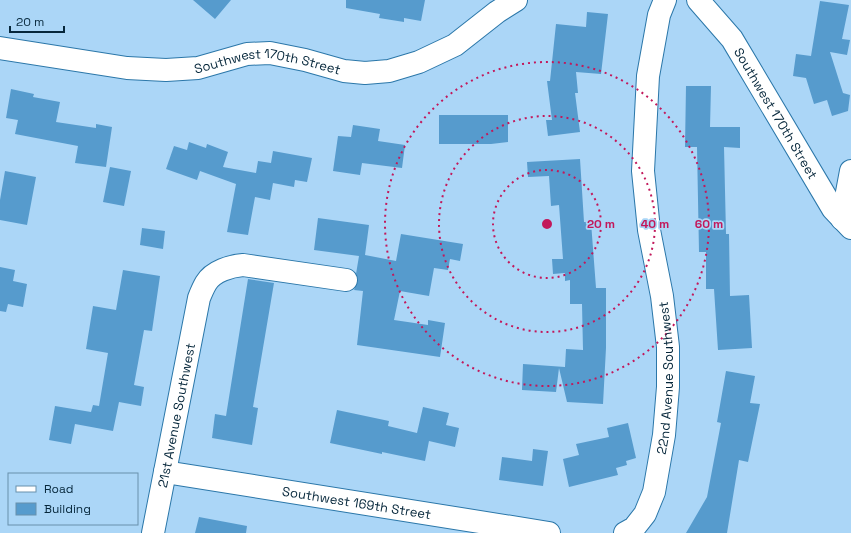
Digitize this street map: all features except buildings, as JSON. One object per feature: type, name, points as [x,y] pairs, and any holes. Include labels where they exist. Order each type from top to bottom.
[{"type":"street","name":"Southwest 170th Street","points":[[0,48],[127,68],[166,70],[198,68],[247,54],[270,53],[305,60],[344,71],[365,73],[389,71],[419,62],[455,45],[497,12],[516,0]]},
{"type":"street","name":"22nd Avenue Southwest","points":[[625,533],[634,528],[645,514],[654,492],[664,435],[668,387],[668,347],[665,318],[649,230],[643,171],[648,76],[659,15],[665,0]]},
{"type":"street","name":"Southwest 170th Street","points":[[698,0],[732,39],[833,209],[847,223]]},
{"type":"street","points":[[847,223],[851,171]]},
{"type":"street","name":"21st Avenue Southwest","points":[[153,533],[199,298],[206,282],[224,269],[243,265],[346,280]]},
{"type":"street","name":"Southwest 169th Street","points":[[165,472],[549,533]]}]
